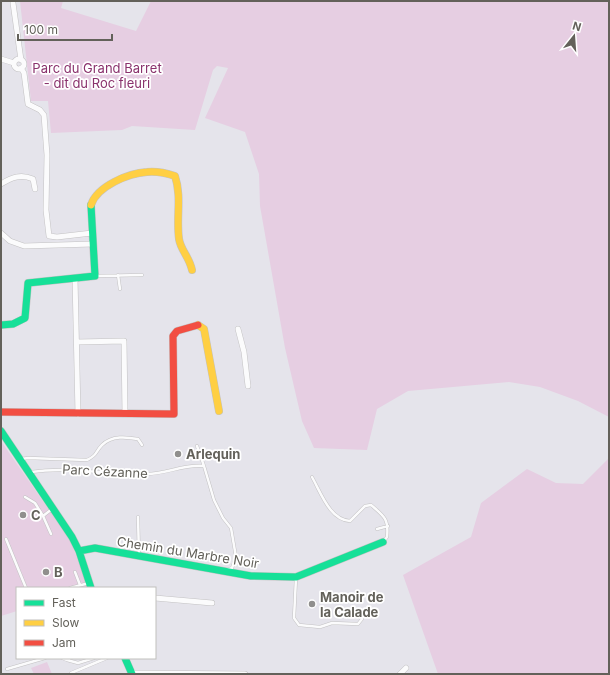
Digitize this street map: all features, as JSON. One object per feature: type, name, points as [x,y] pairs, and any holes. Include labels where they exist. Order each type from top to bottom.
[{"type":"street","points":[[13,3],[21,60],[24,64],[21,68]]},
{"type":"street","points":[[1,59],[14,63],[16,67],[21,68],[24,74],[28,104],[40,110],[44,115],[47,155],[46,210],[49,236],[57,237],[92,233]]},
{"type":"street","points":[[14,63],[21,60]]},
{"type":"street","points":[[1,325],[15,324],[23,320],[27,310],[28,283],[95,276],[91,204],[94,198],[111,186],[131,175],[145,172],[163,172],[175,176],[179,184],[177,224],[179,240],[182,252],[189,258],[192,270]]},
{"type":"street","points":[[1,184],[14,177],[25,176],[34,180],[35,189]]},
{"type":"street","points":[[1,234],[10,241],[24,246],[93,244]]},
{"type":"street","points":[[75,278],[78,414]]},
{"type":"street","points":[[1,412],[174,414],[174,336],[177,331],[198,325],[204,329],[219,411]]},
{"type":"street","points":[[238,329],[244,352],[248,386]]},
{"type":"street","points":[[77,342],[124,341],[125,414]]},
{"type":"street","points":[[1,431],[54,508],[79,551],[90,585]]},
{"type":"street","name":"Chemin du Marbre Noir","points":[[79,551],[95,548],[251,576],[296,577],[387,539]]},
{"type":"street","points":[[84,564],[96,587]]},
{"type":"street","points":[[156,598],[212,603]]},
{"type":"street","points":[[125,659],[132,673],[245,674]]},
{"type":"street","points":[[400,674],[406,668]]},
{"type":"lane","points":[[118,275],[120,289]]},
{"type":"lane","points":[[95,276],[142,275]]},
{"type":"lane","points":[[21,459],[87,460],[95,456],[102,445],[112,438],[138,440],[142,445]]},
{"type":"lane","points":[[197,446],[214,500],[223,518],[231,528],[234,540],[236,556],[232,568],[224,571]]},
{"type":"lane","name":"Parc Cézanne","points":[[30,472],[52,469],[88,470],[113,474],[148,474],[165,473],[192,465],[204,466]]},
{"type":"lane","points":[[312,477],[330,510],[340,518],[350,521],[364,506],[371,505],[386,519],[388,526],[387,539]]},
{"type":"lane","points":[[25,497],[35,503],[51,534]]},
{"type":"lane","points":[[43,516],[54,508]]},
{"type":"lane","points":[[138,517],[139,556]]},
{"type":"lane","points":[[377,529],[388,526]]},
{"type":"lane","points":[[6,539],[26,587]]},
{"type":"lane","points":[[75,572],[80,585]]},
{"type":"lane","points":[[296,577],[294,618],[299,624],[320,627],[332,623],[358,624],[362,619]]},
{"type":"lane","points":[[73,587],[90,585]]},
{"type":"lane","points":[[7,669],[42,659]]},
{"type":"lane","points":[[67,660],[78,663],[91,659]]},
{"type":"lane","points":[[71,673],[105,659]]},
{"type":"green space","name":"Parc du Grand Barret - dit du Roc fleuri","points":[[20,1],[63,1],[61,8],[136,31],[151,1],[609,1],[609,417],[578,401],[540,387],[509,382],[408,391],[377,409],[367,450],[314,448],[302,421],[285,348],[260,206],[259,174],[245,132],[205,118],[228,68],[217,66],[213,70],[195,130],[132,126],[122,130],[51,133],[48,101],[31,101]]},
{"type":"green space","points":[[1,441],[70,540],[88,586],[16,587],[16,611],[1,616]]},
{"type":"green space","points":[[609,458],[609,674],[438,674],[403,575],[471,537],[481,503],[527,469],[556,483],[583,484]]},
{"type":"green space","points":[[47,662],[52,674],[34,674],[31,668]]},
{"type":"traffic: fast","points":[[1,325],[13,324],[25,318],[28,283],[95,276],[91,205]]},
{"type":"traffic: fast","points":[[1,431],[72,537],[79,551],[91,587]]},
{"type":"traffic: fast","points":[[79,551],[95,548],[251,576],[296,577],[383,542]]},
{"type":"traffic: fast","points":[[125,659],[132,674]]},
{"type":"traffic: slow","points":[[91,205],[94,198],[107,186],[123,178],[147,172],[165,173],[175,176],[179,199],[179,239],[181,247],[192,270]]},
{"type":"traffic: slow","points":[[198,325],[204,329],[219,411]]},
{"type":"traffic: jam","points":[[1,412],[174,414],[173,336],[177,331],[198,325]]},
{"type":"place","name":"Arlequin","points":[[178,454]]},
{"type":"place","name":"C","points":[[23,515]]},
{"type":"place","name":"B","points":[[46,572]]},
{"type":"place","name":"Manoir de la Calade","points":[[312,604]]}]
